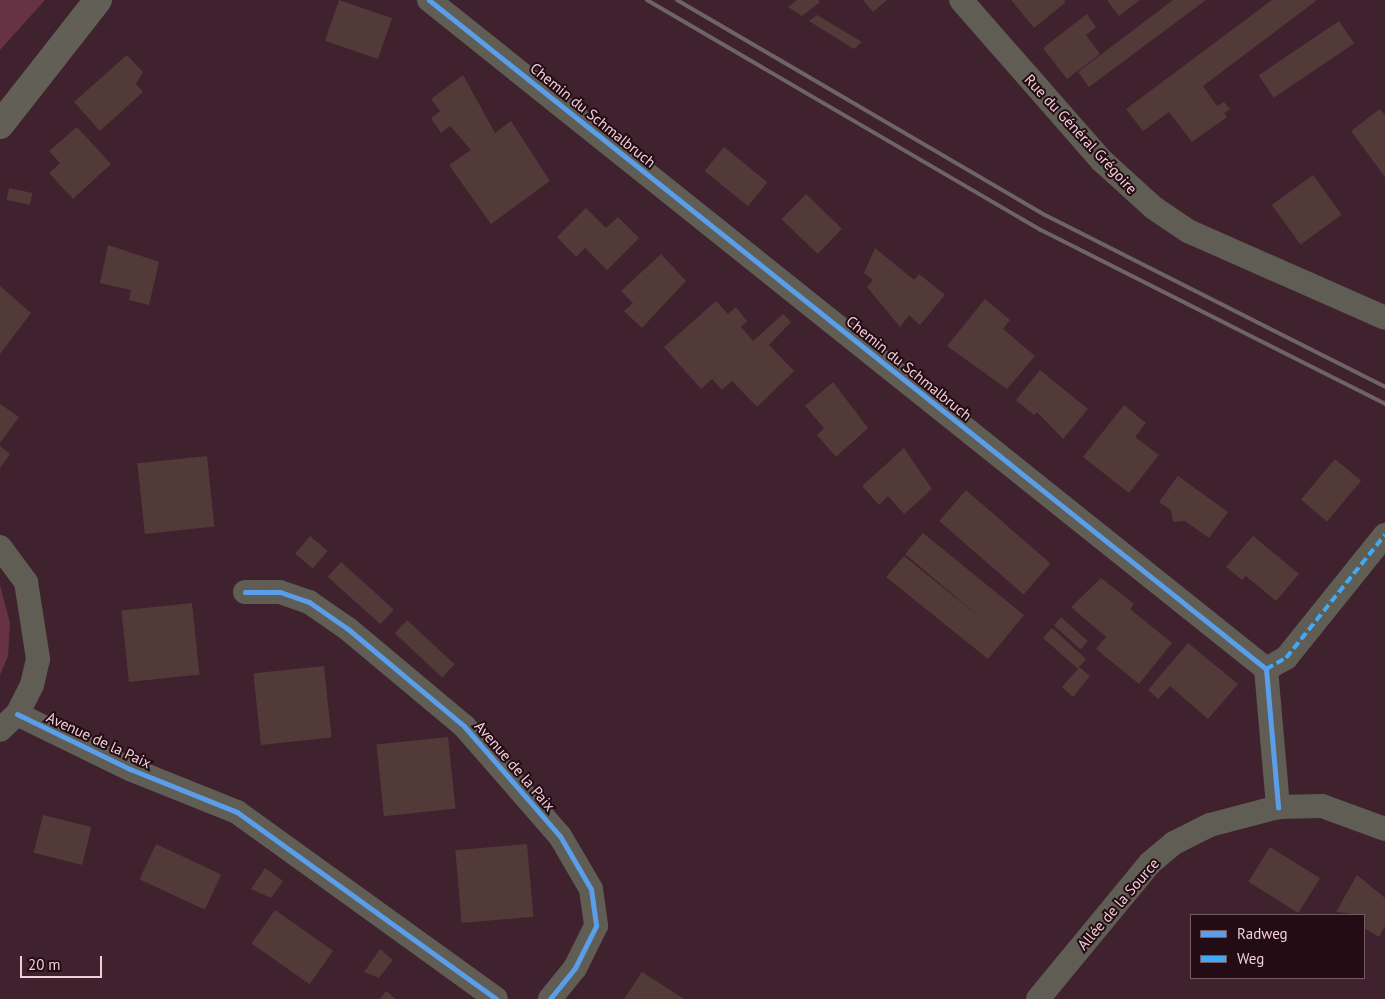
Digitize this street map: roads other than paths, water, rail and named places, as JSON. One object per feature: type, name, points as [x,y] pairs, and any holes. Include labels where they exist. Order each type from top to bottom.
[{"type":"main road","points":[[0,125],[98,0]]},
{"type":"street","name":"Chemin du Schmalbruch","points":[[430,0],[1266,669]]},
{"type":"street","name":"Rue du Général Grégoire","points":[[961,0],[1101,160],[1154,208],[1188,231],[1385,318]]},
{"type":"street","points":[[1278,807],[1266,669],[1286,658],[1385,535]]},
{"type":"street","name":"Avenue de la Paix","points":[[0,547],[26,582],[38,633],[38,659],[32,685],[8,722],[237,812],[496,999]]},
{"type":"street","name":"Avenue de la Paix","points":[[245,592],[280,592],[309,602],[348,628],[464,726],[560,836],[591,889],[596,926],[575,968],[550,999]]},
{"type":"street","name":"Allée de la Source","points":[[1038,999],[1150,863],[1174,843],[1210,825],[1278,807],[1322,806],[1385,828]]},
{"type":"railway","points":[[647,0],[1041,230],[1385,404]]},
{"type":"railway","points":[[677,0],[1045,215],[1385,387]]}]
